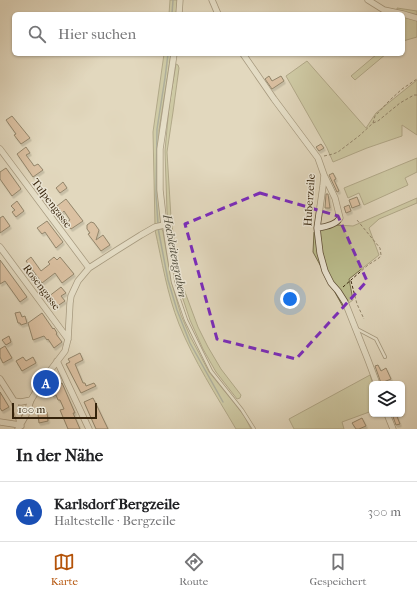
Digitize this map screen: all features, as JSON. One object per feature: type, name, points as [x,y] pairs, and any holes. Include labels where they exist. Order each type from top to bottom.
[{"type":"street","points":[[179,12],[180,0]]},
{"type":"street","points":[[212,0],[217,12]]},
{"type":"street","points":[[368,0],[384,10],[394,12]]},
{"type":"street","points":[[405,15],[417,18]]},
{"type":"street","points":[[20,428],[31,400],[43,380],[65,351],[68,339],[71,296],[78,281],[89,268],[141,235],[155,227],[163,225],[160,190],[160,149],[174,56]]},
{"type":"street","name":"Huberzeile","points":[[244,56],[318,158],[324,175],[317,228],[320,253],[325,271],[331,283],[345,302],[376,381]]},
{"type":"street","name":"Tulpengasse","points":[[0,149],[89,268]]},
{"type":"street","points":[[317,228],[337,222],[340,218],[335,198],[324,175]]},
{"type":"street","name":"Rosengasse","points":[[0,247],[68,339]]},
{"type":"street","points":[[57,361],[89,429]]},
{"type":"street","points":[[0,379],[14,401],[20,428]]},
{"type":"street","points":[[14,401],[21,402],[31,400]]},
{"type":"street","points":[[388,417],[393,429]]},
{"type":"street","points":[[0,422],[20,428]]},
{"type":"lane","points":[[163,225],[173,282],[186,320],[211,371],[242,410],[254,429]]},
{"type":"lane","points":[[355,328],[376,339],[385,357]]},
{"type":"path","points":[[318,158],[338,152],[359,136],[373,122],[375,116],[389,101],[402,89],[417,79]]},
{"type":"path","points":[[373,122],[378,121],[400,103],[414,95],[417,95]]},
{"type":"path","points":[[338,291],[381,255],[380,248],[357,220]]},
{"type":"path","points":[[351,280],[357,304],[364,319]]},
{"type":"highlighted area","points":[[260,193],[338,216],[367,281],[296,359],[217,339],[185,224]]},
{"type":"green space","points":[[170,0],[178,0],[176,12],[169,12]]},
{"type":"green space","points":[[397,8],[417,11],[417,37],[405,40],[405,12],[397,12]]},
{"type":"green space","points":[[164,56],[171,56],[159,130],[161,221],[155,225],[153,132]]},
{"type":"green space","points":[[375,56],[384,56],[355,80],[351,76]]},
{"type":"green space","points":[[307,61],[366,128],[376,113],[417,80],[417,135],[402,125],[402,136],[333,162],[327,148],[286,76]]},
{"type":"green space","points":[[176,64],[179,68],[167,152],[171,218],[177,262],[182,284],[198,327],[221,369],[241,395],[240,398],[237,399],[216,372],[203,349],[190,320],[176,278],[172,260],[167,211],[165,151],[169,106]]},
{"type":"green space","points":[[417,158],[417,172],[405,178],[408,185],[364,205],[359,193],[348,198],[344,188]]},
{"type":"green space","points":[[417,198],[417,203],[379,219],[369,228],[379,255],[349,279],[353,300],[343,307],[313,252],[314,232],[337,225],[353,226]]},
{"type":"green space","points":[[162,229],[171,280],[181,315],[190,336],[209,372],[245,417],[251,429],[236,429],[206,378],[185,338],[171,301],[155,230]]},
{"type":"green space","points":[[370,375],[372,381],[369,381],[369,412],[342,422],[344,429],[294,429],[289,419]]},
{"type":"building","points":[[269,76],[272,81],[281,76],[284,81],[272,89],[265,79]]},
{"type":"building","points":[[12,116],[30,138],[21,144],[6,120]]},
{"type":"building","points":[[321,144],[324,148],[319,151],[316,147]]},
{"type":"building","points":[[26,147],[30,153],[26,155],[34,166],[38,164],[43,170],[33,177],[17,154]]},
{"type":"building","points":[[6,168],[21,189],[12,196],[0,179],[0,172]]},
{"type":"building","points":[[333,173],[336,179],[334,180],[339,191],[337,192],[329,175]]},
{"type":"building","points":[[63,182],[67,188],[60,193],[56,188]]},
{"type":"building","points":[[326,194],[328,194],[330,208],[325,208]]},
{"type":"building","points":[[357,197],[360,205],[352,208],[349,200]]},
{"type":"building","points":[[66,199],[83,221],[71,229],[66,223],[70,220],[64,211],[62,213],[57,206]]},
{"type":"building","points":[[17,201],[24,211],[16,217],[12,212],[15,210],[11,206]]},
{"type":"building","points":[[349,205],[351,211],[346,213],[344,207]]},
{"type":"building","points":[[3,216],[10,226],[0,233],[0,218]]},
{"type":"building","points":[[47,221],[63,242],[56,248],[45,232],[42,234],[37,228]]},
{"type":"building","points":[[91,222],[94,223],[99,230],[96,240],[103,235],[110,245],[101,251],[88,234],[90,233],[87,229],[87,225]]},
{"type":"building","points":[[31,257],[41,271],[50,264],[48,262],[54,257],[57,260],[60,257],[74,274],[62,283],[55,273],[42,283],[26,261]]},
{"type":"building","points":[[0,260],[27,297],[20,302],[5,281],[0,284]]},
{"type":"building","points":[[61,287],[66,293],[61,296],[65,301],[56,307],[48,297]]},
{"type":"building","points":[[20,312],[22,317],[25,316],[27,323],[21,325],[18,323],[15,313]]},
{"type":"building","points":[[42,313],[53,329],[54,328],[57,333],[56,334],[62,342],[54,348],[44,336],[33,340],[28,323]]},
{"type":"building","points":[[9,336],[11,342],[6,345],[2,340]]},
{"type":"building","points":[[5,346],[12,358],[3,363],[0,357],[0,349]]},
{"type":"building","points":[[80,353],[83,360],[75,364],[83,383],[85,383],[86,386],[94,383],[96,386],[81,393],[66,364],[70,362],[68,359]]},
{"type":"building","points":[[23,357],[26,361],[33,357],[36,363],[22,371],[16,361]]},
{"type":"building","points":[[378,365],[381,371],[386,368],[391,379],[380,381],[375,366]]},
{"type":"building","points":[[62,383],[80,429],[68,429],[60,410],[64,409],[60,400],[58,400],[56,395],[53,396],[50,388]]},
{"type":"building","points":[[0,392],[9,407],[2,411],[0,408]]},
{"type":"building","points":[[93,398],[108,429],[96,429],[84,402]]},
{"type":"building","points":[[47,412],[48,421],[39,423],[38,414]]},
{"type":"building","points":[[393,417],[397,417],[400,424],[396,425]]},
{"type":"building","points":[[362,418],[366,426],[356,429],[352,423]]},
{"type":"waterway","name":"Hochleitengraben","points":[[172,12],[173,0]]},
{"type":"waterway","name":"Hochleitengraben","points":[[158,224],[156,195],[157,129],[168,56]]},
{"type":"waterway","name":"Hochleitengraben","points":[[158,228],[168,280],[177,310],[190,343],[223,402]]},
{"type":"place","name":"Karlsdorf Bergzeile","points":[[46,383]]}]
